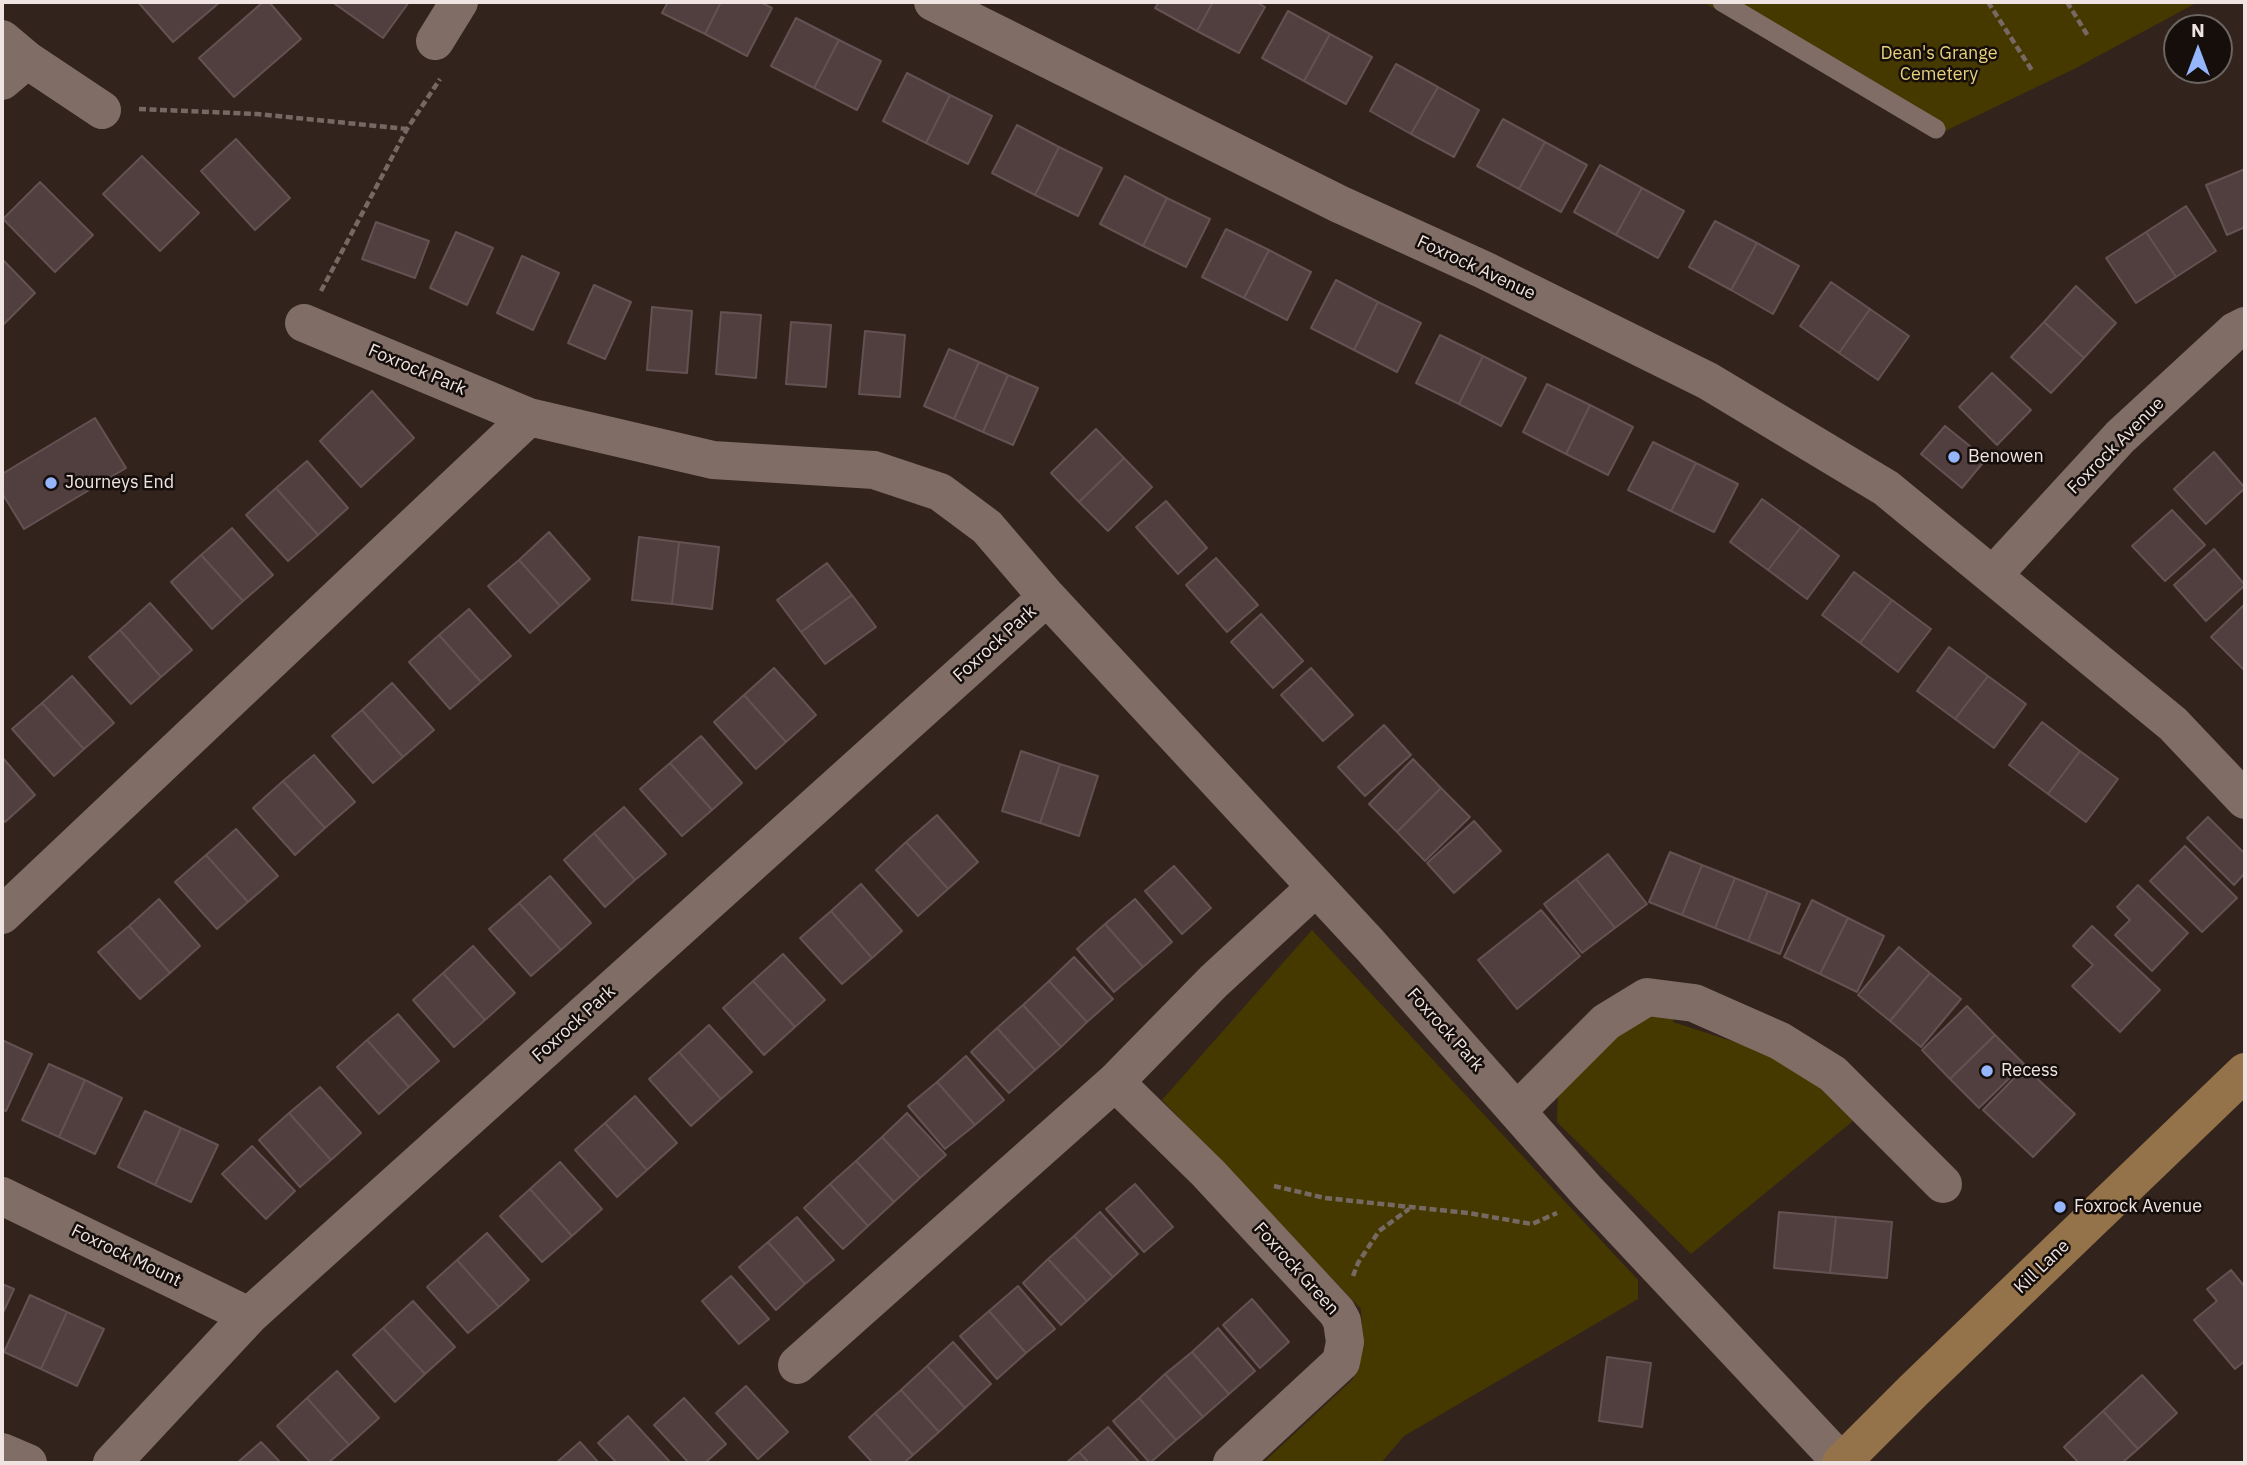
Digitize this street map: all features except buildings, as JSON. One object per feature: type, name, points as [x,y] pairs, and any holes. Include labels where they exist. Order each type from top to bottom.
[{"type":"main road","name":"Kill Lane","points":[[1842,1463],[1914,1390],[2245,1072]]},
{"type":"street","points":[[435,40],[458,2]]},
{"type":"street","name":"Foxrock Avenue","points":[[950,6],[1339,204],[1484,270],[1708,381],[1886,488],[2173,723],[2245,800]]},
{"type":"street","points":[[10,60],[102,110]]},
{"type":"street","name":"Foxrock Park","points":[[304,323],[529,417],[713,460],[874,470],[940,492],[987,527],[1048,597],[1316,887],[1587,1191],[1842,1463]]},
{"type":"street","name":"Foxrock Avenue","points":[[1994,574],[2120,438],[2235,331],[2245,326]]},
{"type":"street","points":[[2,915],[529,417]]},
{"type":"street","name":"Foxrock Park","points":[[112,1463],[249,1316],[1048,597]]},
{"type":"street","points":[[797,1365],[1115,1082],[1214,981],[1316,887]]},
{"type":"street","points":[[1517,1111],[1606,1022],[1647,997],[1694,1003],[1780,1041],[1833,1074],[1944,1184]]},
{"type":"street","name":"Foxrock Green","points":[[1115,1082],[1208,1173],[1337,1312],[1342,1321],[1345,1342],[1341,1362],[1231,1463]]},
{"type":"street","name":"Foxrock Mount","points":[[2,1196],[249,1316]]},
{"type":"street","points":[[2,1452],[27,1463]]},
{"type":"lane","points":[[1723,2],[1936,129]]},
{"type":"path","points":[[1988,2],[2033,72]]},
{"type":"path","points":[[2067,2],[2088,36]]},
{"type":"path","points":[[304,323],[407,129],[442,76],[435,40]]},
{"type":"path","points":[[102,110],[146,109],[257,114],[407,129]]},
{"type":"path","points":[[1266,1184],[1325,1198],[1468,1213],[1532,1224],[1553,1217],[1587,1191]]},
{"type":"path","points":[[1337,1312],[1358,1264],[1379,1231],[1410,1209]]},
{"type":"green space","name":"Dean's Grange Cemetery","points":[[1703,2],[2198,2],[2176,14],[2163,14],[2163,21],[2074,69],[1937,135]]},
{"type":"green space","points":[[1312,930],[1638,1280],[1638,1299],[1404,1436],[1381,1463],[1263,1463],[1353,1379],[1363,1344],[1361,1309],[1162,1100]]},
{"type":"green space","points":[[1674,1010],[1673,1022],[1741,1044],[1782,1050],[1853,1121],[1691,1254],[1557,1122],[1558,1090],[1632,1016]]},
{"type":"place","name":"Benowen","points":[[1954,457]]},
{"type":"place","name":"Journeys End","points":[[51,483]]},
{"type":"place","name":"Recess","points":[[1987,1071]]},
{"type":"place","name":"Foxrock Avenue","points":[[2060,1207]]}]
